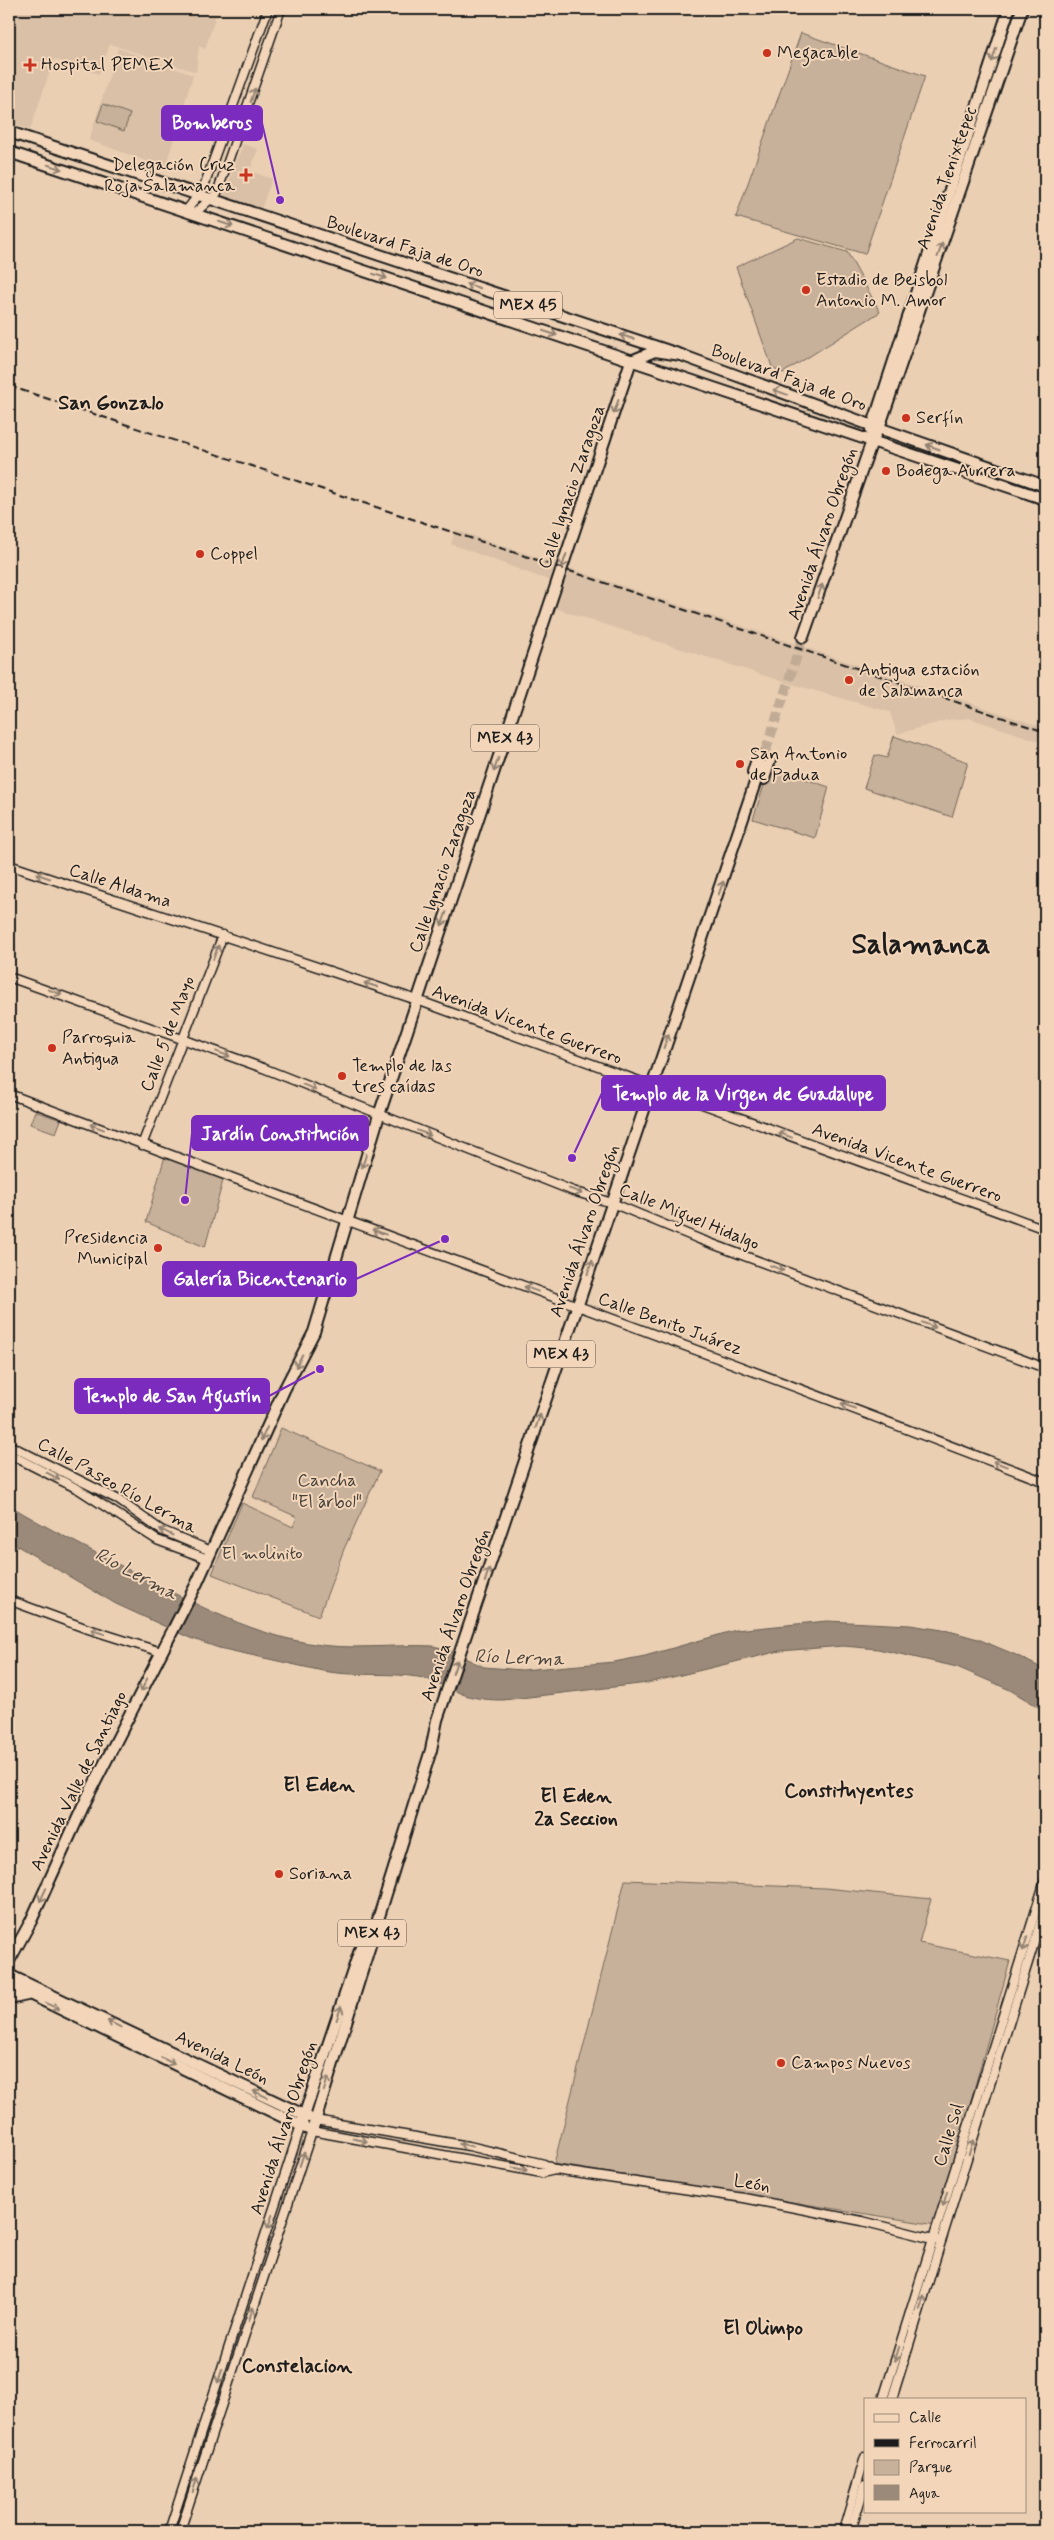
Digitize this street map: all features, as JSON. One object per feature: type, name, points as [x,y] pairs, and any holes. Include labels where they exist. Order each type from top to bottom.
[{"type":"main road","name":"Avenida Tenixtepec","points":[[870,440],[917,303],[1009,9]]},
{"type":"main road","name":"Avenida Tenixtepec","points":[[917,303],[1022,9]]},
{"type":"main road","points":[[987,77],[998,80]]},
{"type":"main road","name":"Boulevard Faja de Oro","points":[[9,132],[681,355],[876,427],[1045,486]]},
{"type":"main road","points":[[9,140],[22,136]]},
{"type":"main road","name":"Boulevard Faja de Oro","points":[[9,152],[1045,499]]},
{"type":"main road","points":[[90,178],[101,175],[104,164]]},
{"type":"main road","points":[[258,235],[263,217]]},
{"type":"main road","points":[[632,361],[655,351],[681,355]]},
{"type":"main road","name":"Calle Ignacio Zaragoza","points":[[209,1555],[284,1390],[314,1332],[346,1219],[379,1115],[632,361]]},
{"type":"main road","name":"Avenida Álvaro Obregón","points":[[804,637],[870,440]]},
{"type":"main road","name":"Avenida Álvaro Obregón","points":[[301,2125],[392,1855],[415,1775],[440,1713],[650,1087],[729,865],[731,842],[763,761]]},
{"type":"main road","name":"Avenida Valle de Santiago","points":[[9,1961],[209,1555]]},
{"type":"main road","name":"Avenida Álvaro Obregón","points":[[312,2131],[431,1750],[432,1736]]},
{"type":"main road","name":"Avenida León","points":[[9,1975],[24,1980],[315,2120]]},
{"type":"main road","name":"Avenida León","points":[[9,1984],[312,2131]]},
{"type":"main road","points":[[9,1999],[28,1994]]},
{"type":"street","points":[[190,212],[203,189],[268,9]]},
{"type":"street","points":[[190,212],[212,200],[226,174],[281,9]]},
{"type":"street","name":"Calle Aldama","points":[[9,865],[223,935]]},
{"type":"street","name":"Avenida Vicente Guerrero","points":[[223,935],[417,1000],[650,1087],[1045,1229]]},
{"type":"street","name":"Calle 5 de Mayo","points":[[142,1145],[223,935]]},
{"type":"street","name":"Calle Miguel Hidalgo","points":[[9,977],[182,1039],[573,1191],[612,1203],[699,1239],[1045,1368]]},
{"type":"street","name":"Calle Benito Juárez","points":[[9,1094],[577,1306],[759,1371],[1045,1482]]},
{"type":"street","name":"Calle Paseo Río Lerma","points":[[9,1445],[117,1498],[161,1530],[209,1555]]},
{"type":"street","name":"Calle Paseo Río Lerma","points":[[9,1454],[78,1489],[157,1540],[209,1555]]},
{"type":"street","points":[[9,1600],[85,1628],[161,1652]]},
{"type":"street","name":"Calle Sol","points":[[892,2398],[937,2240],[1045,1881]]},
{"type":"street","name":"Calle Sol","points":[[883,2398],[1045,1908]]},
{"type":"street","name":"Avenida León","points":[[315,2120],[469,2146],[548,2169]]},
{"type":"street","name":"Avenida Álvaro Obregón","points":[[170,2531],[301,2125]]},
{"type":"street","name":"Avenida León","points":[[312,2131],[548,2169]]},
{"type":"street","name":"Avenida Álvaro Obregón","points":[[180,2531],[312,2131]]},
{"type":"street","name":"León","points":[[548,2169],[752,2199],[937,2240]]},
{"type":"street","points":[[843,2531],[864,2461]]},
{"type":"street","points":[[851,2531],[864,2488]]},
{"type":"shaded area","name":"Hospital PEMEX","points":[[9,9],[218,9],[205,49],[199,46],[196,72],[110,44],[99,74],[54,59],[30,130],[9,122]]},
{"type":"shaded area","points":[[118,48],[193,75],[165,168],[89,140]]},
{"type":"shaded area","name":"Delegación Cruz Roja Salamanca","points":[[243,144],[258,149],[250,171],[272,179],[261,209],[224,195]]},
{"type":"shaded area","points":[[456,530],[1045,728],[1045,743],[969,718],[947,720],[897,734],[890,712],[778,680],[554,608],[561,585],[451,544]]},
{"type":"green space","points":[[801,33],[925,76],[865,254],[736,217]]},
{"type":"green space","points":[[103,104],[130,114],[124,131],[97,121]]},
{"type":"green space","name":"Estadio de Beisbol Antonio M. Amor","points":[[798,238],[847,252],[880,312],[783,373],[772,367],[736,267]]},
{"type":"green space","points":[[894,736],[968,762],[952,817],[864,788],[875,755],[887,758]]},
{"type":"green space","points":[[770,767],[829,787],[815,838],[753,819]]},
{"type":"green space","points":[[35,1111],[61,1120],[56,1133],[30,1124]]},
{"type":"green space","points":[[165,1156],[224,1177],[205,1247],[146,1222]]},
{"type":"green space","points":[[281,1428],[380,1471],[344,1549],[319,1616],[212,1574],[242,1503],[293,1527],[297,1517],[253,1497]]},
{"type":"green space","name":"Campos Nuevos","points":[[625,1880],[825,1888],[931,1899],[919,1943],[1010,1961],[936,2225],[554,2164]]},
{"type":"water","name":"Río Lerma","points":[[9,1505],[84,1547],[216,1613],[261,1631],[308,1643],[339,1647],[433,1646],[446,1649],[484,1667],[522,1670],[614,1662],[645,1656],[736,1630],[827,1621],[910,1625],[949,1631],[978,1639],[1045,1670],[1045,1711],[1010,1690],[957,1667],[878,1649],[843,1646],[780,1651],[648,1683],[503,1700],[470,1696],[418,1677],[346,1674],[323,1671],[219,1648],[190,1638],[116,1604],[9,1541]]},
{"type":"tunnel","points":[[761,765],[803,637]]},
{"type":"railway","points":[[9,386],[552,565],[1045,732]]},
{"type":"place","name":"Megacable","points":[[767,53]]},
{"type":"place","name":"Hospital PEMEX","points":[[30,65]]},
{"type":"place","name":"Delegación Cruz Roja Salamanca","points":[[246,175]]},
{"type":"place","name":"Bomberos","points":[[280,200]]},
{"type":"place","name":"Estadio de Beisbol Antonio M. Amor","points":[[806,290]]},
{"type":"place","name":"Serfín","points":[[906,418]]},
{"type":"place","name":"Bodega Aurrera","points":[[886,471]]},
{"type":"place","name":"Coppel","points":[[200,554]]},
{"type":"place","name":"Antigua estación de Salamanca","points":[[849,680]]},
{"type":"place","name":"San Antonio de Padua","points":[[740,764]]},
{"type":"place","name":"Parroquia Antigua","points":[[52,1048]]},
{"type":"place","name":"Templo de las tres caídas","points":[[342,1076]]},
{"type":"place","name":"Templo de la Virgen de Guadalupe","points":[[572,1158]]},
{"type":"place","name":"Jardín Constitución","points":[[185,1200]]},
{"type":"place","name":"Galería Bicentenario","points":[[445,1239]]},
{"type":"place","name":"Presidencia Municipal","points":[[158,1248]]},
{"type":"place","name":"Templo de San Agustín","points":[[320,1369]]},
{"type":"place","name":"Soriana","points":[[279,1874]]},
{"type":"place","name":"Campos Nuevos","points":[[781,2063]]},
{"type":"district","name":"San Gonzalo","points":[[111,403]]},
{"type":"district","name":"Salamanca","points":[[921,945]]},
{"type":"district","name":"El Eden","points":[[319,1785]]},
{"type":"district","name":"Constituyentes","points":[[849,1791]]},
{"type":"district","name":"El Eden 2a Seccion","points":[[576,1808]]},
{"type":"district","name":"El Olimpo","points":[[763,2328]]},
{"type":"district","name":"Constelacion","points":[[297,2366]]},
{"type":"park label","name":"Cancha \"El árbol\"","points":[[327,1491]]},
{"type":"park label","name":"El molinito","points":[[262,1554]]}]
